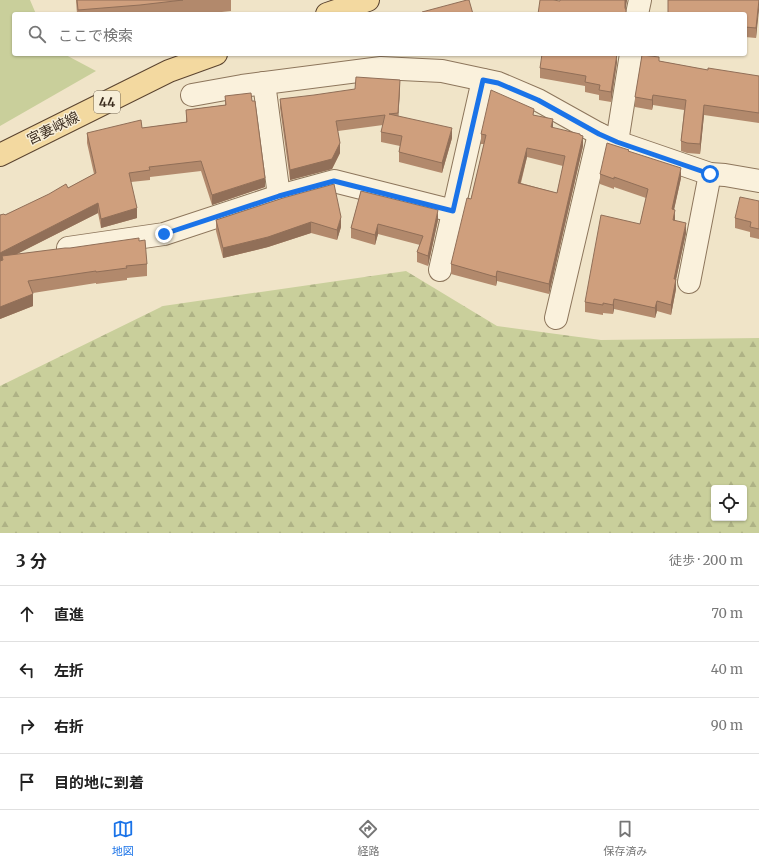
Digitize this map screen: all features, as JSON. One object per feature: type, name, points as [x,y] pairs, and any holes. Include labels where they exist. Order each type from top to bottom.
[{"type":"main road","points":[[335,12],[365,5]]},
{"type":"main road","name":"宮妻峡線","points":[[0,155],[169,71],[210,56]]},
{"type":"street","points":[[637,12],[640,0]]},
{"type":"street","points":[[556,318],[630,56]]},
{"type":"street","points":[[192,95],[379,61],[442,71],[498,83],[538,100],[608,138],[710,174],[759,181]]},
{"type":"street","points":[[440,270],[483,80]]},
{"type":"street","points":[[264,83],[279,196]]},
{"type":"street","points":[[689,282],[710,174]]},
{"type":"street","points":[[68,248],[164,234],[279,196],[334,181],[453,211]]},
{"type":"green space","points":[[0,0],[30,0],[35,12],[12,12],[12,56],[68,56],[96,71],[0,126]]},
{"type":"green space","points":[[406,271],[497,326],[601,340],[759,338],[759,533],[0,533],[0,386],[163,306]]},
{"type":"building","points":[[77,0],[183,0],[78,10]]},
{"type":"building","points":[[469,0],[472,12],[422,12]]},
{"type":"building","points":[[540,0],[625,0],[626,10],[626,12],[538,12]]},
{"type":"building","points":[[668,0],[759,0],[756,28],[747,27],[747,12],[668,12]]},
{"type":"building","points":[[542,56],[617,56],[611,92],[599,90],[600,85],[585,82],[586,76],[540,68]]},
{"type":"building","points":[[642,56],[659,57],[659,61],[708,70],[708,68],[759,76],[759,113],[704,105],[700,144],[681,141],[686,100],[653,95],[652,100],[635,97]]},
{"type":"building","points":[[356,77],[400,80],[398,113],[389,114],[452,128],[442,163],[399,152],[402,136],[381,132],[385,115],[336,121],[340,143],[332,159],[290,170],[280,99],[355,89]]},
{"type":"building","points":[[491,90],[534,109],[533,115],[553,119],[551,127],[583,136],[549,284],[497,271],[496,277],[451,264],[467,198],[471,199],[486,135],[481,134]],"holes":[[[527,148],[565,156],[557,193],[518,183]]]},
{"type":"building","points":[[251,93],[252,101],[255,101],[265,178],[212,195],[201,161],[149,167],[150,170],[129,173],[137,208],[101,219],[98,203],[0,253],[0,215],[5,215],[49,194],[66,184],[68,188],[96,173],[87,133],[141,120],[142,128],[187,122],[186,110],[226,105],[225,96]]},
{"type":"building","points":[[607,143],[681,168],[672,209],[675,210],[673,220],[686,223],[674,279],[676,279],[671,305],[657,301],[655,308],[614,299],[613,305],[585,302],[601,215],[640,224],[648,189],[614,177],[614,179],[600,174]]},
{"type":"building","points":[[334,184],[341,217],[337,230],[311,222],[268,237],[223,248],[216,220],[283,198]]},
{"type":"building","points":[[361,191],[438,210],[428,256],[417,252],[423,236],[378,224],[375,235],[351,228]]},
{"type":"building","points":[[740,197],[759,201],[759,229],[750,227],[751,222],[735,218]]},
{"type":"building","points":[[139,238],[139,241],[145,240],[147,264],[28,281],[33,294],[0,307],[0,261],[3,260],[2,256]]},
{"type":"route","points":[[164,234],[279,196],[334,181],[453,211],[483,80],[498,83],[538,100],[599,134],[617,142],[710,174]]}]
